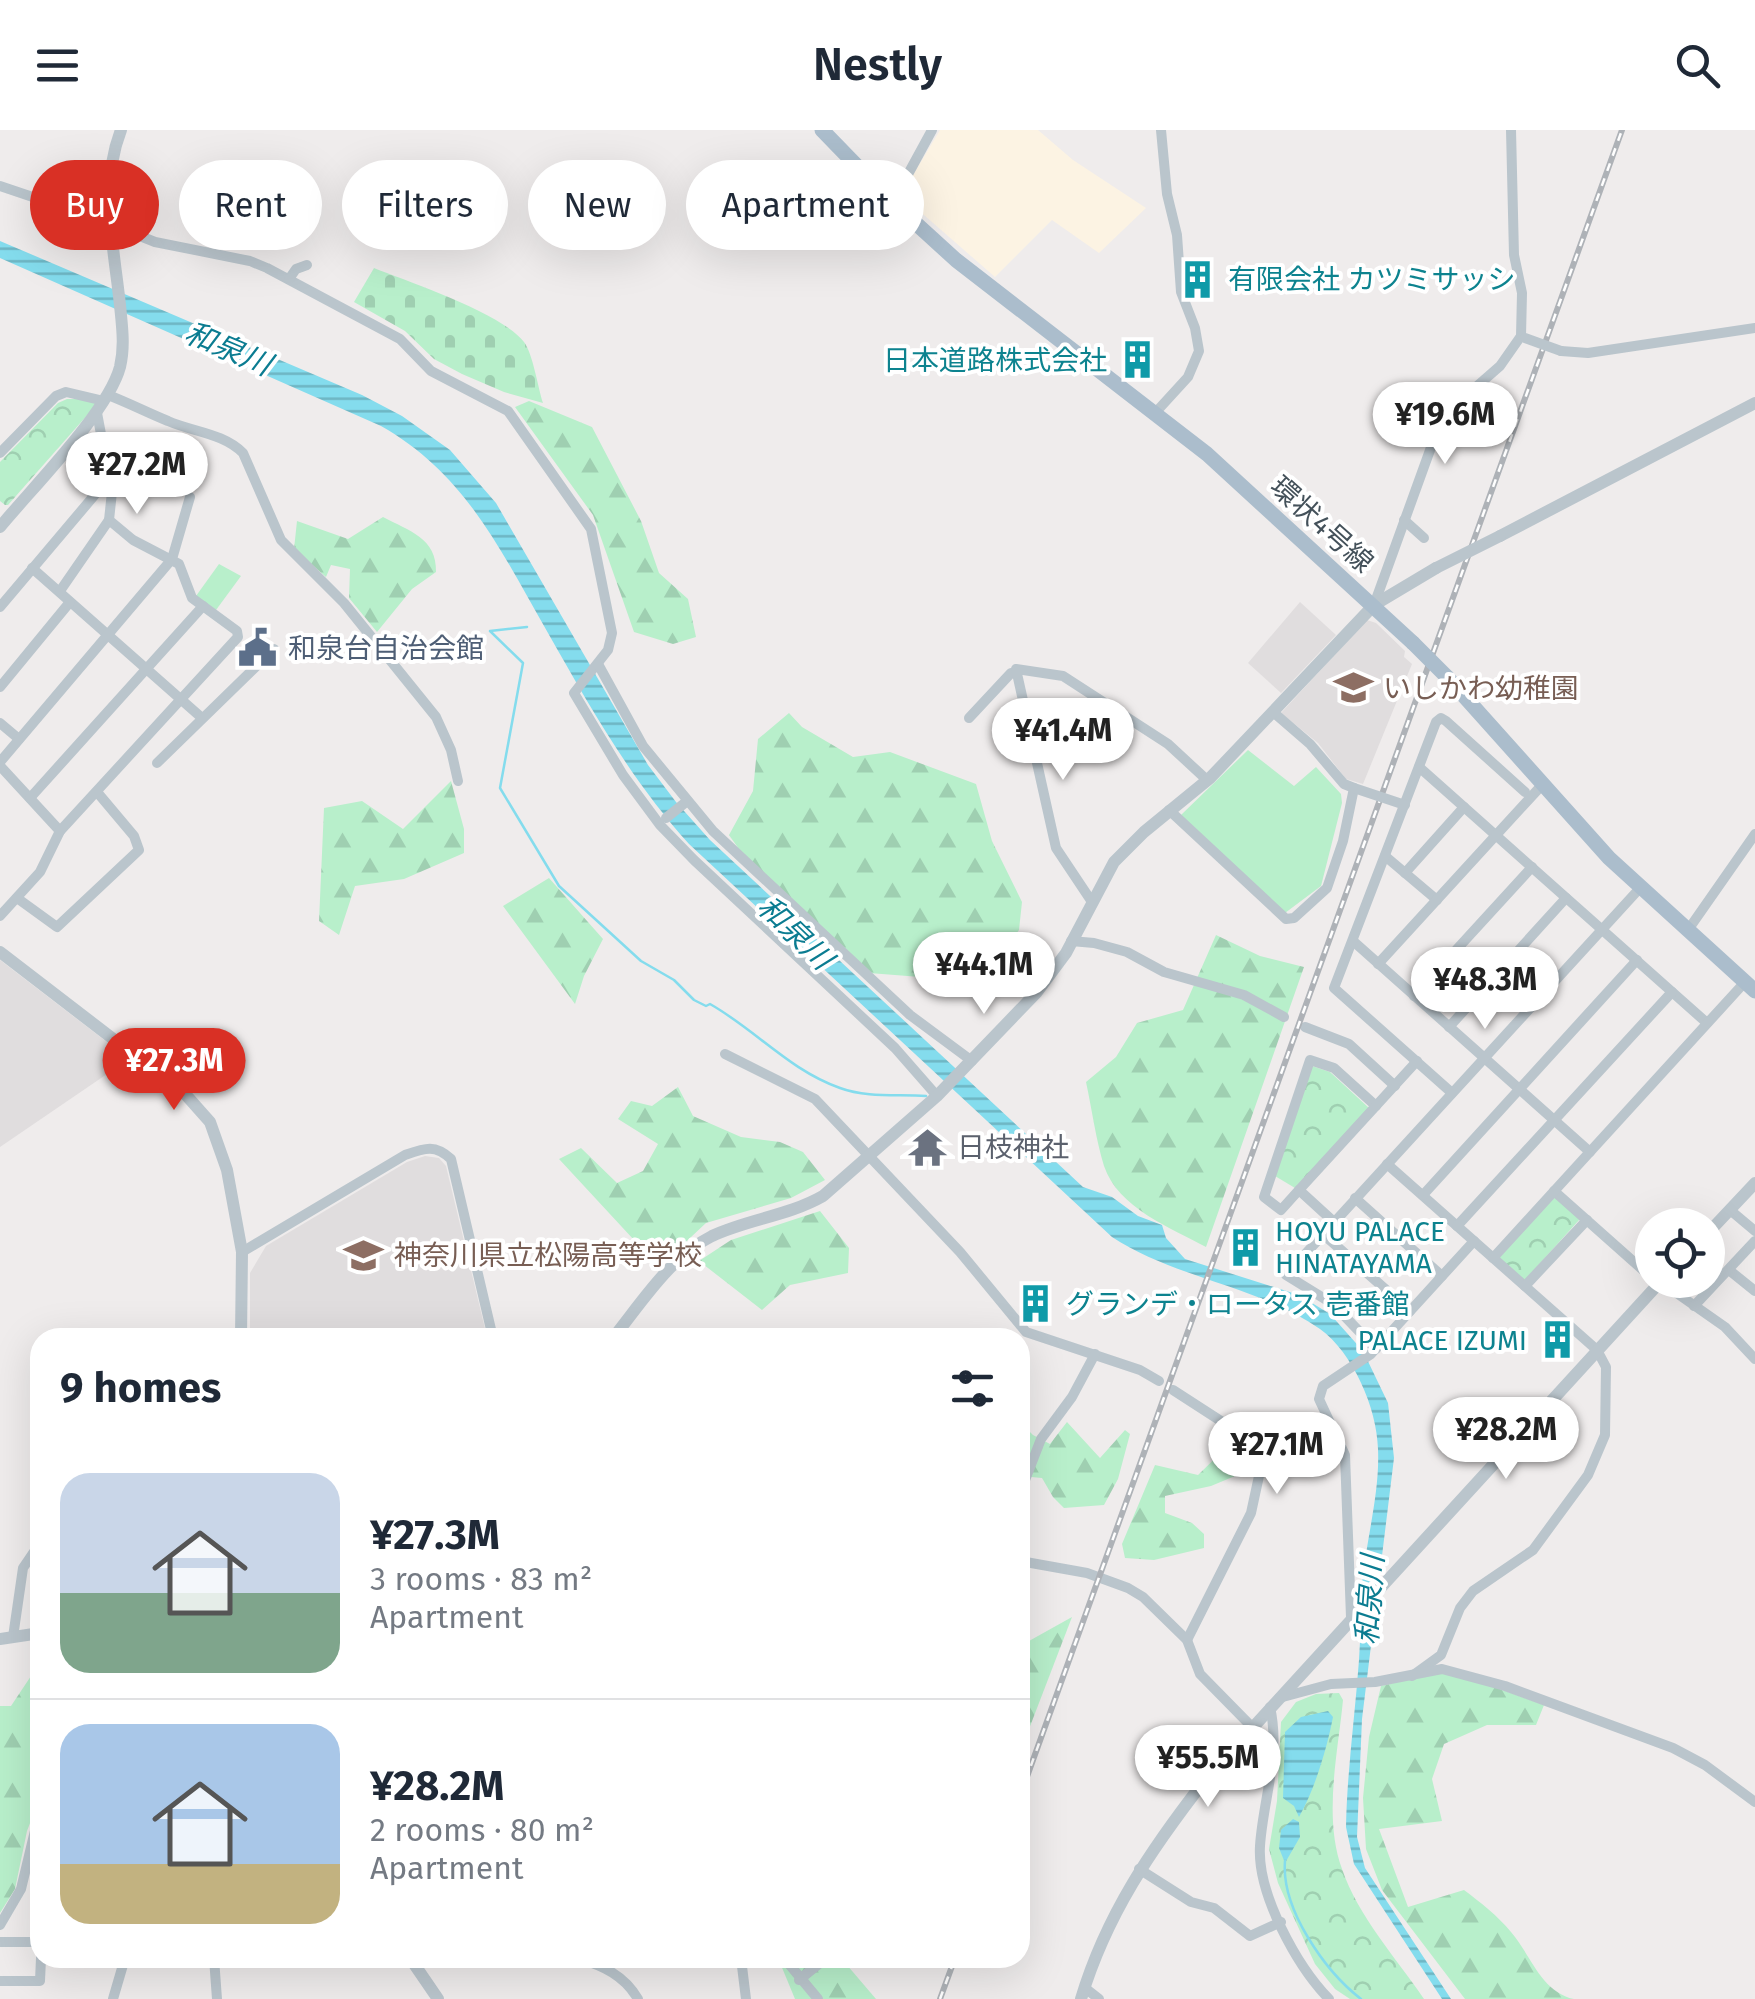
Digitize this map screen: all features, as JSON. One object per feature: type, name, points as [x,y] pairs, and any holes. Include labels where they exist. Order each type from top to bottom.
[{"type":"main road","name":"環状4号線","points":[[822,130],[851,160]]},
{"type":"main road","name":"環状4号線","points":[[924,230],[993,290],[1156,412],[1374,604],[1447,676],[1581,830],[1750,986]]},
{"type":"street","points":[[112,160],[120,130]]},
{"type":"street","points":[[916,160],[932,130]]},
{"type":"street","points":[[1156,412],[1188,377],[1196,365],[1198,351],[1195,328],[1181,292],[1177,234],[1167,194],[1160,130]]},
{"type":"street","points":[[1374,604],[1438,428],[1523,337],[1522,293],[1514,255],[1511,130]]},
{"type":"street","points":[[0,186],[30,196]]},
{"type":"street","points":[[159,243],[250,261],[289,279],[400,339],[431,371],[508,411],[591,529],[612,633],[608,650],[574,693],[623,775],[660,824],[694,860],[942,1091]]},
{"type":"street","points":[[60,591],[110,520],[107,396],[122,352],[114,250]]},
{"type":"street","points":[[289,279],[296,269],[307,265]]},
{"type":"street","points":[[1523,337],[1561,351],[1588,352],[1755,328]]},
{"type":"street","points":[[0,454],[56,396],[66,392],[107,396],[232,443],[242,453],[280,540],[344,603],[436,717],[451,750],[458,780]]},
{"type":"street","points":[[0,526],[6,508],[107,396]]},
{"type":"street","points":[[621,1328],[673,1265],[699,1244],[715,1234],[824,1196],[942,1091],[1037,992],[1071,941],[1114,862],[1207,780],[1374,604],[1755,403]]},
{"type":"street","points":[[0,606],[109,478]]},
{"type":"street","points":[[60,831],[0,764],[172,558],[190,497]]},
{"type":"street","points":[[0,916],[40,872],[60,831],[238,637],[237,631],[192,598],[179,564],[133,540],[110,520]]},
{"type":"street","points":[[1404,520],[1424,538]]},
{"type":"street","points":[[32,568],[202,718]]},
{"type":"street","points":[[0,687],[70,602]]},
{"type":"street","points":[[30,798],[203,606]]},
{"type":"street","points":[[157,764],[274,649]]},
{"type":"street","points":[[1000,665],[1013,674],[1026,705],[1056,848],[1092,902]]},
{"type":"street","points":[[594,669],[683,804],[966,1066]]},
{"type":"street","points":[[969,718],[1016,669],[1063,676],[1168,744],[1207,780]]},
{"type":"street","points":[[1273,712],[1310,744],[1321,762],[1344,784],[1405,805]]},
{"type":"street","points":[[1452,1093],[1334,988],[1436,722],[1441,718],[1524,792]]},
{"type":"street","points":[[0,722],[19,739]]},
{"type":"street","points":[[1419,767],[1708,1023]]},
{"type":"street","points":[[1378,964],[1542,785]]},
{"type":"street","points":[[1169,810],[1286,919],[1294,918],[1327,888],[1343,842],[1354,788]]},
{"type":"street","points":[[16,898],[57,927],[139,850],[134,836],[96,792]]},
{"type":"street","points":[[666,818],[683,804]]},
{"type":"street","points":[[1404,872],[1464,807]]},
{"type":"street","points":[[1688,930],[1755,834]]},
{"type":"street","points":[[1386,856],[1436,900]]},
{"type":"street","points":[[1414,996],[1532,867]]},
{"type":"street","points":[[1372,1352],[1333,1304],[1286,1275],[1640,888]]},
{"type":"street","points":[[1449,1027],[1566,898]]},
{"type":"street","points":[[1071,941],[1128,952],[1164,972],[1244,995],[1284,1018]]},
{"type":"street","points":[[1353,942],[1590,1152]]},
{"type":"street","points":[[0,952],[97,1025],[201,1110],[210,1122],[222,1153],[242,1252],[240,1328]]},
{"type":"street","points":[[1422,1195],[1637,960]]},
{"type":"street","points":[[1493,1258],[1708,1023],[1750,986]]},
{"type":"street","points":[[1457,1226],[1672,992]]},
{"type":"street","points":[[1305,1027],[1349,1044],[1395,1086]]},
{"type":"street","points":[[726,1054],[804,1091],[960,1252],[1022,1328]]},
{"type":"street","points":[[1376,1106],[1334,1068],[1310,1060],[1260,1194],[1281,1210],[1395,1086],[1417,1061]]},
{"type":"street","points":[[242,1252],[405,1155],[428,1147],[440,1149],[451,1159],[491,1328]]},
{"type":"street","points":[[1387,1164],[1597,1350],[1606,1367],[1604,1435],[1588,1474],[1533,1550],[1473,1591],[1460,1608],[1441,1655],[1412,1676]]},
{"type":"street","points":[[1725,1215],[1755,1183]]},
{"type":"street","points":[[1300,1190],[1334,1222]]},
{"type":"street","points":[[1554,1191],[1635,1261]]},
{"type":"street","points":[[1355,1198],[1442,1276]]},
{"type":"street","points":[[1730,1210],[1755,1231]]},
{"type":"street","points":[[1525,1286],[1586,1220]]},
{"type":"street","points":[[1323,1234],[1410,1312]]},
{"type":"street","points":[[1355,1613],[1345,1455],[1319,1399],[1323,1386],[1372,1352],[1474,1241]]},
{"type":"street","points":[[1694,1306],[1755,1241]]},
{"type":"street","points":[[1729,1270],[1755,1291]]},
{"type":"street","points":[[1099,1999],[1083,1993],[1118,1906],[1139,1868],[1205,1780],[1642,1298]]},
{"type":"street","points":[[1683,1298],[1724,1327],[1755,1359]]},
{"type":"street","points":[[1030,1334],[1140,1370],[1159,1382]]},
{"type":"street","points":[[1030,1468],[1041,1440],[1072,1397],[1095,1354]]},
{"type":"street","points":[[1173,1390],[1241,1434],[1259,1476],[1251,1513],[1187,1640]]},
{"type":"street","points":[[7,1638],[23,1568],[30,1558]]},
{"type":"street","points":[[1030,1563],[1087,1573],[1128,1588],[1154,1607],[1187,1640],[1200,1674],[1252,1726]]},
{"type":"street","points":[[1274,1703],[1331,1684],[1375,1682],[1442,1670],[1506,1686],[1673,1748],[1755,1802]]},
{"type":"street","points":[[1274,1703],[1275,1737],[1260,1851],[1265,1891],[1304,1966],[1329,1999]]},
{"type":"street","points":[[0,1926],[22,1888],[30,1853]]},
{"type":"street","points":[[1139,1868],[1191,1902],[1214,1908],[1250,1936],[1281,1922]]},
{"type":"street","points":[[0,1942],[30,1942]]},
{"type":"street","points":[[0,1981],[40,1981],[40,1968]]},
{"type":"street","points":[[113,1999],[123,1968]]},
{"type":"street","points":[[215,1968],[217,1999]]},
{"type":"street","points":[[417,1968],[438,1999]]},
{"type":"street","points":[[606,1968],[630,1986],[638,1999]]},
{"type":"street","points":[[742,1968],[746,1999]]},
{"type":"street","points":[[791,1968],[818,1999]]},
{"type":"street","points":[[799,1980],[814,1968]]},
{"type":"shaded area","points":[[940,130],[1038,130],[1073,160],[1146,208],[1099,253],[1052,220],[995,277],[924,215],[922,160]]},
{"type":"shaded area","name":"いしかわ幼稚園","points":[[1300,602],[1336,635],[1281,693],[1248,663]]},
{"type":"shaded area","name":"いしかわ幼稚園","points":[[1367,620],[1376,623],[1405,651],[1404,657],[1412,664],[1363,784],[1346,779],[1318,743],[1281,713]]},
{"type":"shaded area","points":[[0,960],[129,1059],[0,1147]]},
{"type":"shaded area","name":"神奈川県立松陽高等学校","points":[[425,1156],[439,1158],[446,1166],[485,1328],[250,1328],[250,1273],[266,1246],[407,1162]]},
{"type":"green space","points":[[374,268],[454,299],[513,331],[527,347],[543,403],[462,374],[434,359],[405,331],[354,302]]},
{"type":"green space","points":[[91,399],[97,404],[5,505],[0,501],[0,462],[58,403]]},
{"type":"green space","points":[[529,401],[592,427],[641,521],[659,573],[688,599],[696,637],[673,644],[634,632],[593,515],[515,407]]},
{"type":"green space","points":[[383,517],[427,543],[436,572],[412,589],[377,632],[349,598],[350,569],[331,565],[326,577],[294,549],[297,521],[348,539]]},
{"type":"green space","points":[[219,564],[241,576],[216,610],[196,596]]},
{"type":"green space","points":[[789,713],[802,727],[853,757],[890,752],[976,784],[992,841],[1022,902],[1019,930],[989,972],[959,980],[869,973],[761,880],[729,835],[753,791],[758,739]]},
{"type":"green space","points":[[1248,750],[1294,786],[1316,767],[1341,794],[1321,886],[1285,913],[1181,815]]},
{"type":"green space","points":[[451,781],[464,829],[464,853],[404,879],[355,886],[339,935],[319,921],[324,808],[362,801],[403,829]]},
{"type":"green space","points":[[549,878],[603,939],[575,1004],[503,906]]},
{"type":"green space","points":[[1216,935],[1260,956],[1304,967],[1206,1247],[1147,1215],[1111,1181],[1101,1156],[1086,1082],[1116,1057],[1137,1023],[1183,1010]]},
{"type":"green space","points":[[1312,1066],[1330,1072],[1369,1108],[1295,1188],[1275,1176]]},
{"type":"green space","points":[[678,1087],[693,1116],[741,1137],[780,1142],[803,1152],[825,1180],[791,1198],[706,1223],[659,1267],[559,1159],[581,1148],[617,1183],[643,1171],[658,1144],[618,1119],[631,1101],[652,1106]]},
{"type":"green space","points":[[1554,1196],[1580,1219],[1524,1281],[1499,1258]]},
{"type":"green space","points":[[820,1211],[849,1248],[848,1273],[790,1285],[762,1310],[699,1261],[731,1240]]},
{"type":"green space","points":[[1067,1422],[1100,1458],[1125,1430],[1130,1434],[1118,1479],[1104,1505],[1064,1508],[1042,1478],[1030,1477],[1030,1432],[1050,1444]]},
{"type":"green space","points":[[1235,1439],[1245,1448],[1247,1471],[1211,1486],[1165,1496],[1165,1513],[1192,1523],[1204,1534],[1204,1548],[1154,1560],[1125,1558],[1122,1544],[1155,1465],[1198,1475]]},
{"type":"green space","points":[[1072,1617],[1030,1726],[1030,1640]]},
{"type":"green space","points":[[1436,1672],[1486,1684],[1544,1705],[1536,1725],[1487,1725],[1444,1744],[1432,1779],[1442,1821],[1379,1829],[1408,1907],[1464,1890],[1506,1926],[1553,1989],[1574,1999],[1465,1999],[1382,1890],[1366,1849],[1363,1798],[1369,1737],[1381,1686]]},
{"type":"green space","points":[[30,1678],[30,1823],[15,1889],[0,1913],[0,1706],[11,1706]]},
{"type":"green space","points":[[1339,1693],[1343,1700],[1335,1763],[1336,1849],[1358,1903],[1424,1999],[1350,1999],[1335,1989],[1315,1964],[1278,1883],[1269,1849],[1277,1801],[1281,1722],[1296,1702],[1316,1694]]},
{"type":"green space","points":[[782,1968],[850,1968],[876,1999],[795,1999]]},
{"type":"water","name":"和泉川","points":[[0,241],[362,395],[402,416],[450,450],[496,503],[648,765],[710,840],[1083,1187],[1112,1197],[1138,1216],[1162,1225],[1166,1238],[1185,1259],[1299,1295],[1330,1314],[1363,1351],[1388,1403],[1394,1458],[1362,1719],[1357,1837],[1365,1868],[1451,1999],[1442,1999],[1354,1864],[1346,1827],[1362,1584],[1377,1483],[1378,1449],[1368,1399],[1343,1352],[1320,1329],[1296,1314],[1163,1263],[1112,1237],[689,844],[648,794],[613,742],[479,517],[437,467],[381,426],[0,258]]},
{"type":"water","points":[[1328,1711],[1333,1717],[1324,1755],[1299,1817],[1294,1806],[1283,1798],[1285,1732],[1301,1717]]},
{"type":"water","points":[[1293,1819],[1299,1822],[1300,1837],[1285,1863],[1279,1848],[1281,1830]]},
{"type":"waterway","points":[[527,627],[490,631],[523,663],[500,788],[559,886],[641,961],[674,980],[694,1000],[727,1014],[805,1071],[850,1091],[926,1096]]},
{"type":"waterway","points":[[1285,1861],[1290,1899],[1308,1938],[1333,1972],[1361,1999]]},
{"type":"railway","points":[[1030,1768],[1622,130]]},
{"type":"railway","points":[[940,1999],[951,1968]]},
{"type":"place","name":"有限会社 カツミサッシ","points":[[1198,279]]},
{"type":"place","name":"日本道路株式会社","points":[[1137,360]]},
{"type":"place","name":"和泉台自治会館","points":[[258,648]]},
{"type":"place","name":"いしかわ幼稚園","points":[[1353,688]]},
{"type":"place","name":"日枝神社","points":[[927,1147]]},
{"type":"place","name":"HOYU PALACE HINATAYAMA","points":[[1245,1247]]},
{"type":"place","name":"神奈川県立松陽高等学校","points":[[364,1255]]},
{"type":"place","name":"グランデ・ロータス 壱番館","points":[[1036,1304]]},
{"type":"place","name":"PALACE IZUMI","points":[[1557,1340]]}]
